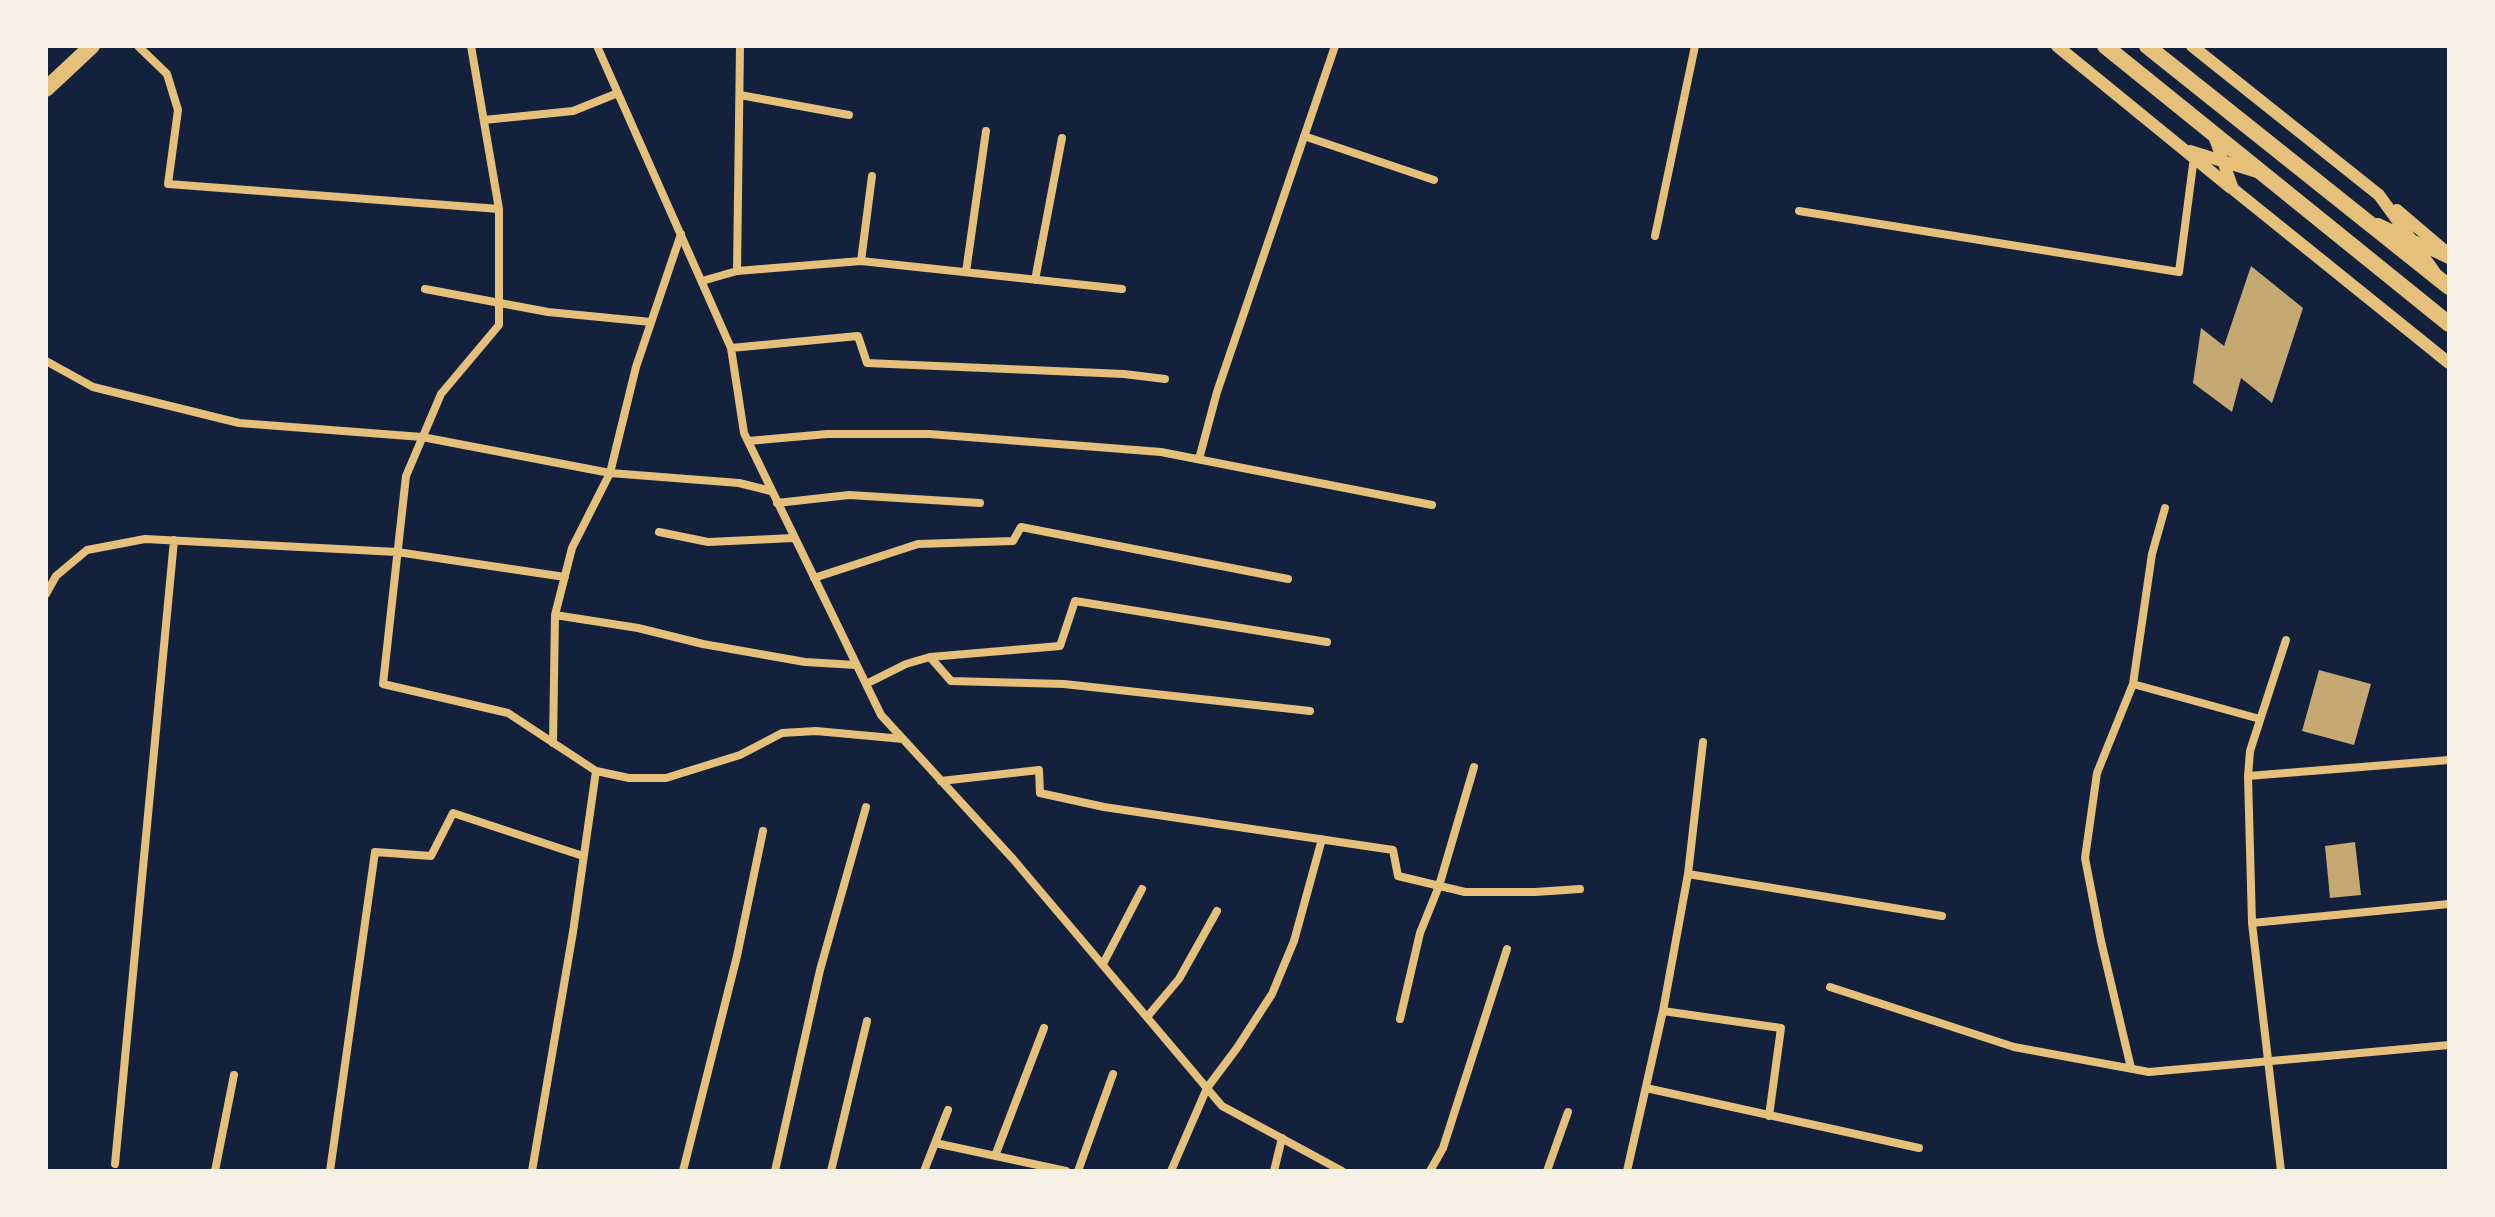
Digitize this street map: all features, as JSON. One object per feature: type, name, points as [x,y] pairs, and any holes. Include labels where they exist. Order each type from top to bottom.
[{"type":"main road","points":[[46,89],[92,46]]},
{"type":"main road","points":[[2105,46],[2448,323]]},
{"type":"main road","points":[[2147,46],[2445,284]]},
{"type":"street","points":[[138,46],[167,74],[178,110],[168,184],[499,209]]},
{"type":"street","points":[[471,46],[499,209],[499,325],[441,394],[406,476],[383,684],[508,713],[596,771],[629,778],[666,778],[740,755],[782,733],[816,731],[903,740]]},
{"type":"street","points":[[737,271],[740,46]]},
{"type":"street","points":[[1199,459],[1217,392],[1335,46]]},
{"type":"street","points":[[1655,236],[1695,46]]},
{"type":"street","points":[[2057,46],[2449,363]]},
{"type":"street","points":[[2192,46],[2379,195],[2449,256]]},
{"type":"street","points":[[599,47],[731,348],[748,441],[881,715],[1013,859],[1222,1106],[1342,1171]]},
{"type":"street","points":[[484,120],[573,111],[618,93]]},
{"type":"street","points":[[740,95],[849,115]]},
{"type":"street","points":[[966,272],[986,131]]},
{"type":"street","points":[[2213,133],[2233,189]]},
{"type":"street","points":[[1304,136],[1434,180]]},
{"type":"street","points":[[1035,280],[1062,138]]},
{"type":"street","points":[[2188,153],[2263,174]]},
{"type":"street","points":[[1799,211],[2179,272],[2188,153]]},
{"type":"street","points":[[861,261],[872,176]]},
{"type":"street","points":[[2379,195],[2445,284]]},
{"type":"street","points":[[2361,216],[2449,256]]},
{"type":"street","points":[[553,743],[555,615],[572,548],[610,473],[636,367],[681,234]]},
{"type":"street","points":[[702,281],[737,271],[861,261],[1122,289]]},
{"type":"street","points":[[425,289],[548,312],[651,322]]},
{"type":"street","points":[[731,348],[858,336],[867,363],[1124,374],[1165,379]]},
{"type":"street","points":[[46,361],[93,387],[239,423],[422,437],[610,473],[739,483],[771,491]]},
{"type":"street","points":[[748,441],[827,434],[929,434],[1161,452],[1432,505]]},
{"type":"street","points":[[777,503],[849,495],[980,503]]},
{"type":"street","points":[[2131,1068],[2085,858],[2097,773],[2133,684],[2152,554],[2165,508]]},
{"type":"street","points":[[814,578],[918,544],[1013,541],[1021,527],[1288,579]]},
{"type":"street","points":[[659,532],[708,542],[794,538]]},
{"type":"street","points":[[46,594],[56,576],[87,550],[145,539],[397,552],[565,577]]},
{"type":"street","points":[[115,1164],[174,540]]},
{"type":"street","points":[[866,684],[906,664],[930,657],[1060,646],[1075,601],[1327,642]]},
{"type":"street","points":[[555,615],[638,628],[703,644],[805,662],[856,665]]},
{"type":"street","points":[[2281,1171],[2252,923],[2248,776],[2250,751],[2286,640]]},
{"type":"street","points":[[930,657],[951,681],[1064,684],[1310,711]]},
{"type":"street","points":[[2133,684],[2260,719]]},
{"type":"street","points":[[1627,1171],[1663,1011],[1688,874],[1703,742]]},
{"type":"street","points":[[2248,776],[2449,760]]},
{"type":"street","points":[[1400,1019],[1420,933],[1439,886],[1474,767]]},
{"type":"street","points":[[941,781],[1039,770],[1040,793],[1104,807],[1393,850],[1398,876],[1465,892],[1580,889]]},
{"type":"street","points":[[532,1171],[596,771]]},
{"type":"street","points":[[775,1171],[820,970],[866,807]]},
{"type":"street","points":[[330,1171],[375,852],[431,856],[453,813],[583,856]]},
{"type":"street","points":[[683,1171],[737,956],[763,831]]},
{"type":"street","points":[[1171,1171],[1207,1088],[1272,994],[1294,941],[1322,839]]},
{"type":"street","points":[[1688,874],[1942,916]]},
{"type":"street","points":[[1103,964],[1142,889]]},
{"type":"street","points":[[2252,923],[2449,904]]},
{"type":"street","points":[[1147,1017],[1179,979],[1217,911]]},
{"type":"street","points":[[1430,1171],[1443,1148],[1507,949]]},
{"type":"street","points":[[1830,987],[2014,1047],[2149,1072],[2449,1045]]},
{"type":"street","points":[[1663,1011],[1781,1028],[1769,1116]]},
{"type":"street","points":[[831,1171],[867,1021]]},
{"type":"street","points":[[995,1156],[1044,1028]]},
{"type":"street","points":[[1078,1171],[1113,1074]]},
{"type":"street","points":[[215,1171],[234,1075]]},
{"type":"street","points":[[1646,1088],[1919,1148]]},
{"type":"street","points":[[924,1171],[948,1110]]},
{"type":"street","points":[[1547,1171],[1568,1112]]},
{"type":"street","points":[[1274,1171],[1282,1138]]},
{"type":"street","points":[[935,1143],[1066,1171]]},
{"type":"building","points":[[2251,266],[2303,308],[2272,403],[2241,378],[2232,412],[2193,383],[2201,328],[2224,346]]},
{"type":"building","points":[[2319,670],[2371,684],[2354,745],[2302,731]]},
{"type":"building","points":[[2355,842],[2361,895],[2330,898],[2325,846]]}]
